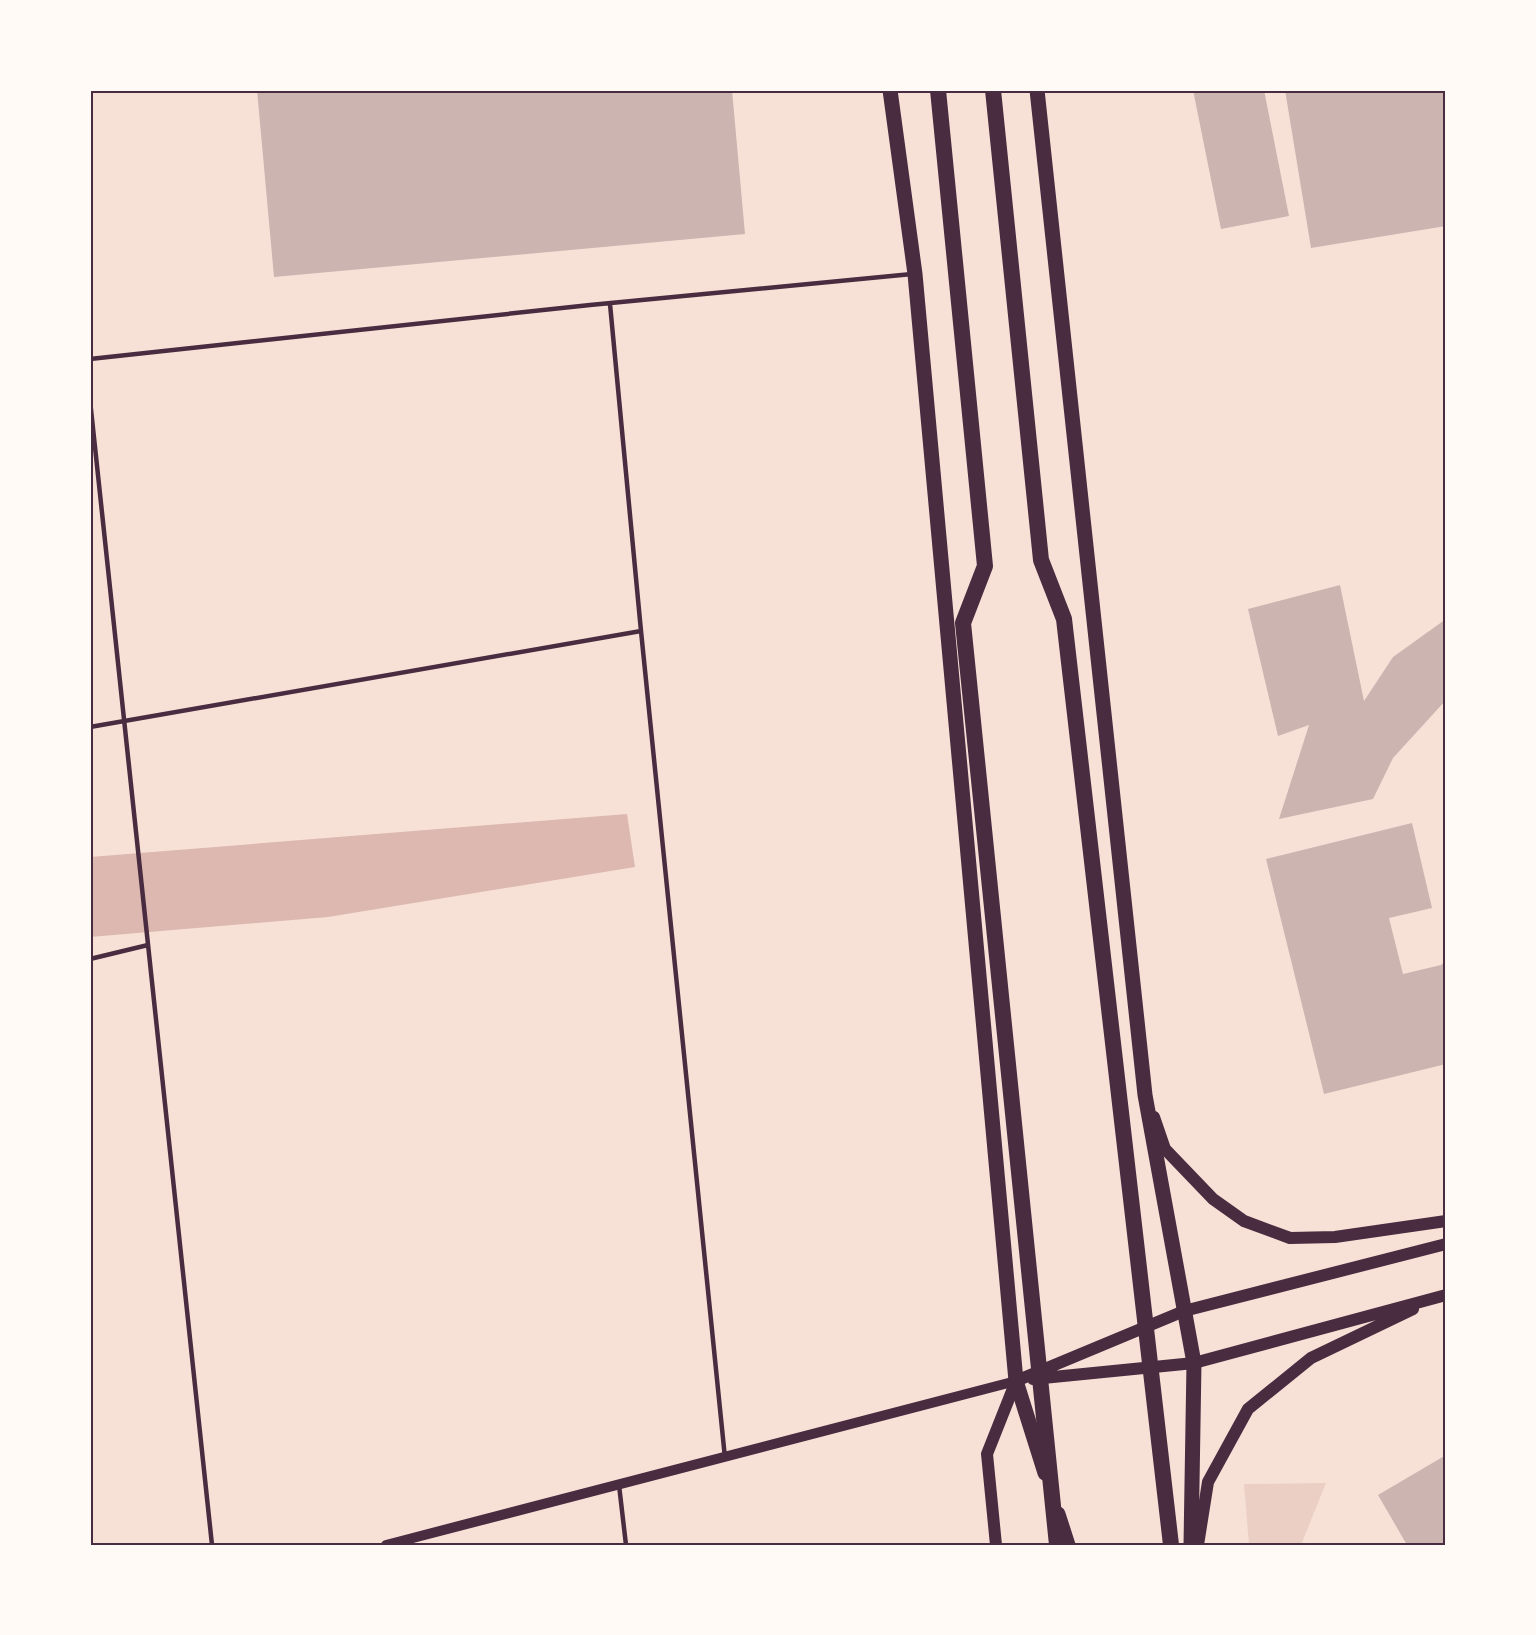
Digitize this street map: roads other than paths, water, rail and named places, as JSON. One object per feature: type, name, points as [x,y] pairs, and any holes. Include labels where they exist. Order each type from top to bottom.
[{"type":"highway","points":[[938,90],[985,566],[963,623],[1057,1545]]},
{"type":"highway","points":[[993,90],[1041,560],[1064,619],[1171,1545]]},
{"type":"main road","points":[[890,90],[915,274],[1016,1381],[1068,1545]]},
{"type":"main road","points":[[1037,90],[1145,1095],[1194,1363],[1191,1545]]},
{"type":"main road","points":[[1145,1095],[1166,1149],[1213,1199],[1244,1221],[1290,1238],[1335,1237],[1446,1221]]},
{"type":"main road","points":[[996,1545],[987,1455],[1016,1381],[1184,1311],[1446,1244]]},
{"type":"main road","points":[[1016,1381],[1194,1363],[1443,1295]]},
{"type":"main road","points":[[1198,1545],[1208,1482],[1248,1409],[1311,1358],[1443,1295]]},
{"type":"street","points":[[386,1545],[1016,1381]]},
{"type":"lane","points":[[90,359],[915,274]]},
{"type":"lane","points":[[610,304],[725,1458]]},
{"type":"lane","points":[[90,400],[212,1545]]},
{"type":"lane","points":[[90,727],[641,631]]},
{"type":"lane","points":[[90,959],[148,945]]},
{"type":"lane","points":[[619,1485],[626,1545]]}]
